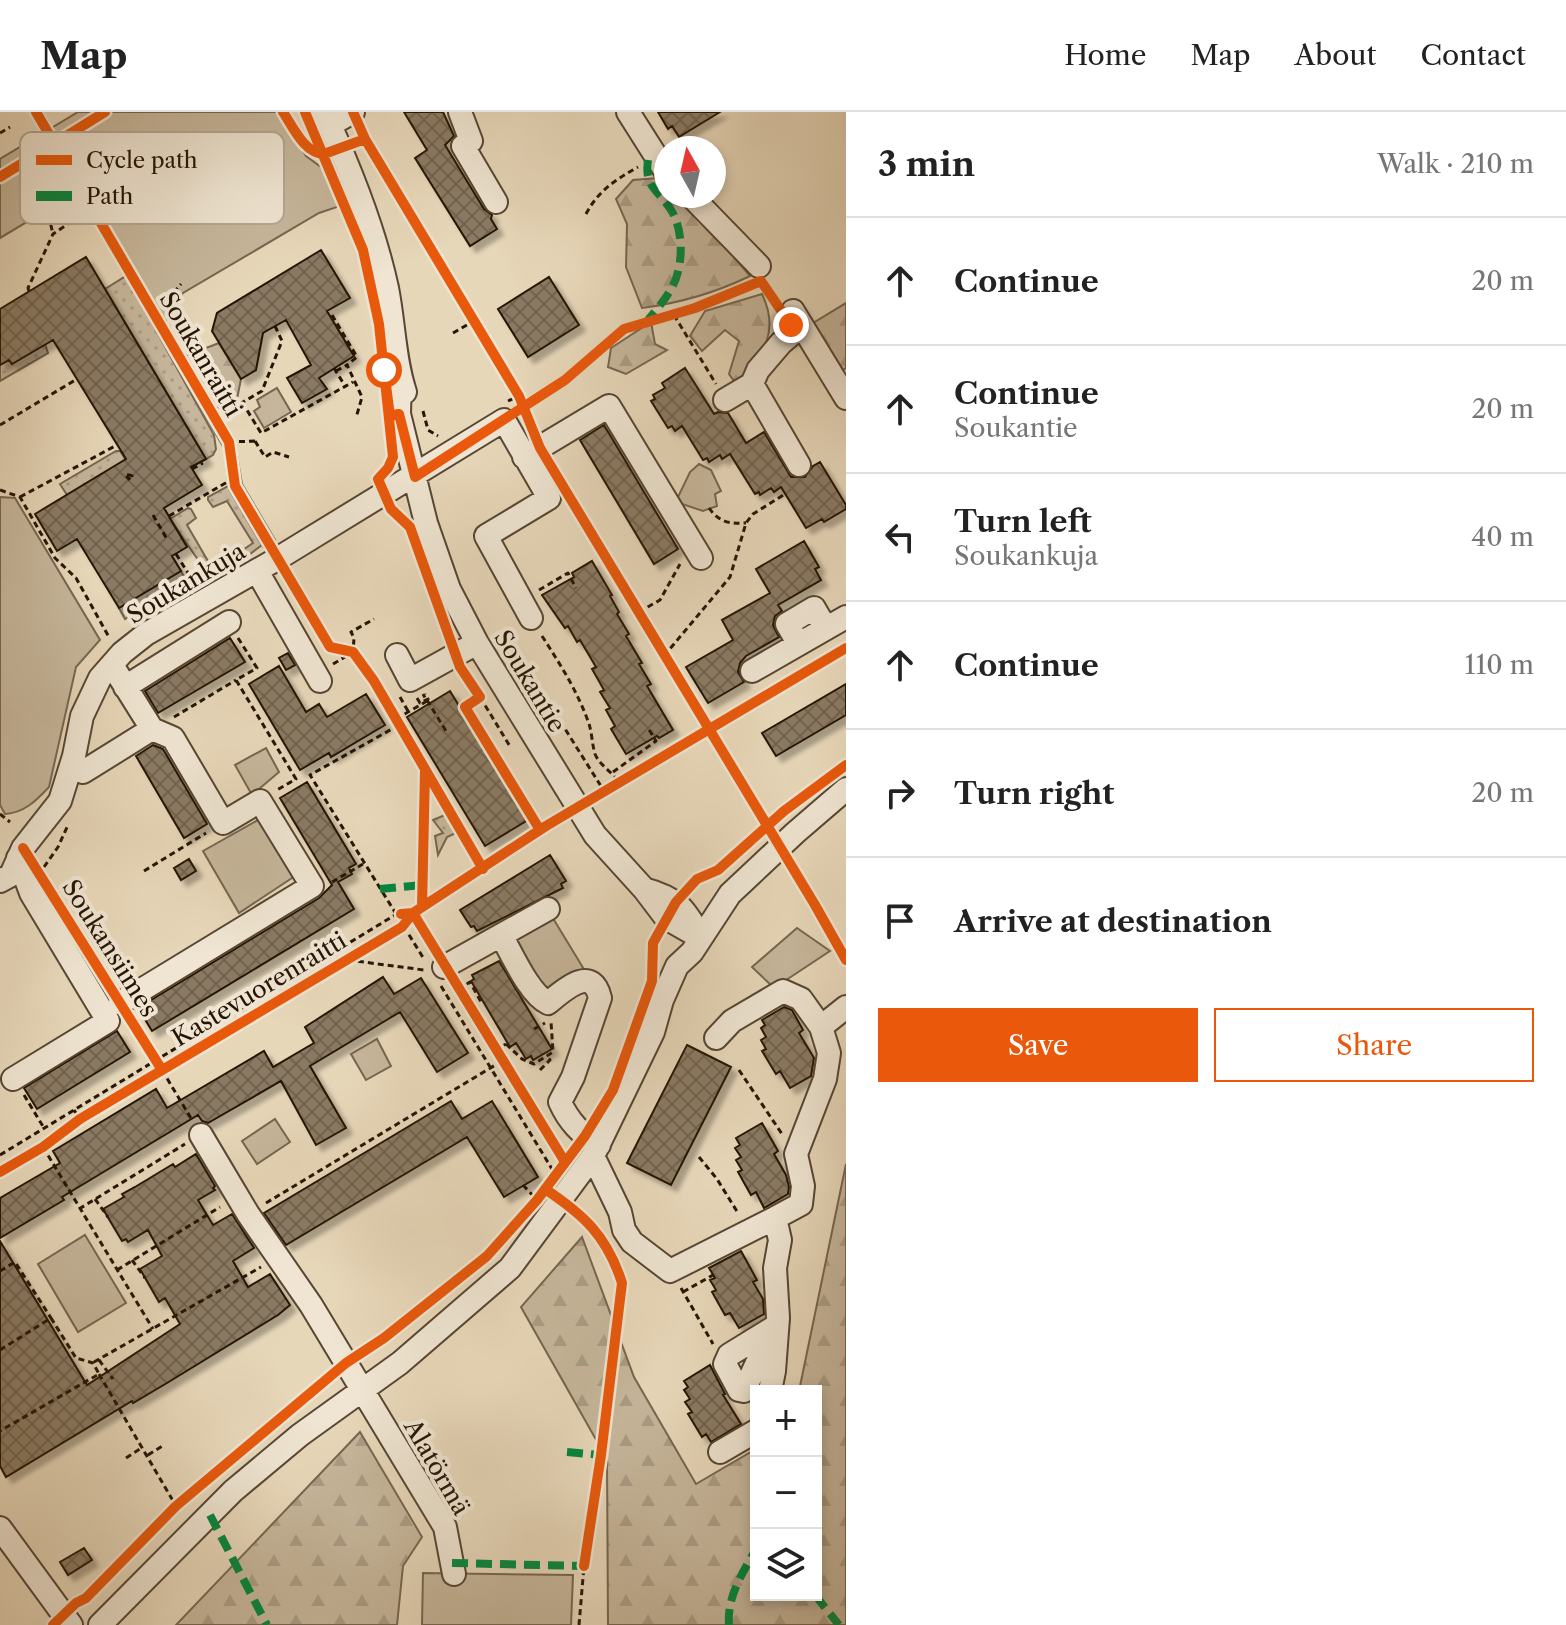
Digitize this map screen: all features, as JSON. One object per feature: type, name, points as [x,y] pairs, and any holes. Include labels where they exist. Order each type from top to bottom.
[{"type":"street","points":[[327,118],[353,112]]},
{"type":"street","points":[[460,112],[471,141],[463,146],[496,202]]},
{"type":"street","points":[[628,112],[654,154]]},
{"type":"street","name":"Soukantie","points":[[327,118],[358,192],[387,288],[400,378],[399,414],[442,570],[477,643],[595,835],[666,918],[696,945]]},
{"type":"street","points":[[703,208],[759,266]]},
{"type":"street","points":[[725,400],[752,384],[758,370],[796,323],[846,398]]},
{"type":"street","name":"Soukantie","points":[[400,378],[417,411],[415,477]]},
{"type":"street","points":[[752,384],[799,465]]},
{"type":"street","points":[[524,457],[609,406],[698,552]]},
{"type":"street","points":[[518,414],[524,457],[549,498],[486,536],[526,609]]},
{"type":"street","name":"Soukankuja","points":[[0,881],[11,875],[21,853],[60,801],[82,716],[100,678],[146,634],[518,414]]},
{"type":"street","points":[[257,571],[326,672]]},
{"type":"street","points":[[752,671],[846,617]]},
{"type":"street","points":[[125,687],[229,622]]},
{"type":"street","points":[[397,655],[410,680],[477,643]]},
{"type":"street","points":[[112,665],[152,729],[173,738],[223,823],[260,801],[312,886],[120,1003]]},
{"type":"street","points":[[83,772],[152,729]]},
{"type":"street","points":[[100,1625],[233,1491],[300,1435],[400,1363],[510,1268],[554,1195],[596,1150],[653,1032],[673,1008],[689,974],[696,945],[730,894],[846,789]]},
{"type":"street","points":[[13,1079],[108,1021],[31,893],[21,853]]},
{"type":"street","points":[[438,969],[548,909]]},
{"type":"street","points":[[501,935],[542,1001],[548,1003],[581,981],[593,984],[598,990],[600,998],[573,1077],[560,1102],[567,1119],[596,1150],[624,1230],[632,1242],[670,1271],[801,1204],[803,1186],[796,1154],[825,1079],[829,1053],[821,1027],[801,999],[783,991],[732,1021],[716,1038]]},
{"type":"street","points":[[821,1027],[846,1007]]},
{"type":"street","name":"Alatörmä","points":[[201,1135],[242,1205],[311,1305],[445,1527],[454,1574]]},
{"type":"street","points":[[771,1385],[776,1323],[775,1268],[780,1240],[775,1218]]},
{"type":"street","points":[[720,1452],[750,1434]]},
{"type":"street","points":[[0,1528],[71,1625]]},
{"type":"path","points":[[5,127],[16,137]]},
{"type":"path","points":[[75,132],[79,127]]},
{"type":"path","points":[[586,214],[593,200],[608,184],[654,166]]},
{"type":"path","points":[[51,224],[53,234]]},
{"type":"path","points":[[29,291],[53,234],[72,224]]},
{"type":"path","points":[[512,383],[518,414],[586,364],[624,329],[673,315],[761,281],[796,323]]},
{"type":"path","points":[[155,316],[181,284]]},
{"type":"path","points":[[466,308],[482,333]]},
{"type":"path","points":[[332,315],[357,357],[335,370],[345,386]]},
{"type":"path","points":[[673,315],[725,400]]},
{"type":"path","points":[[453,333],[474,321]]},
{"type":"path","points":[[214,419],[262,391],[282,341],[275,326]]},
{"type":"path","points":[[347,365],[362,397],[356,418]]},
{"type":"path","points":[[0,425],[77,379]]},
{"type":"path","points":[[169,516],[197,500],[261,433],[353,382]]},
{"type":"path","points":[[242,402],[261,433]]},
{"type":"path","points":[[255,441],[265,457],[273,452],[289,457]]},
{"type":"path","points":[[20,497],[117,445]]},
{"type":"path","points":[[192,469],[203,463]]},
{"type":"path","points":[[0,490],[20,497],[55,558],[76,578],[110,638]]},
{"type":"path","points":[[192,491],[197,500]]},
{"type":"path","points":[[664,656],[730,577],[746,523],[753,514],[785,494]]},
{"type":"path","points":[[709,508],[715,516],[730,524],[746,523]]},
{"type":"path","points":[[153,515],[168,541]]},
{"type":"path","points":[[639,612],[660,600],[685,554],[698,552]]},
{"type":"path","points":[[176,554],[195,584]]},
{"type":"path","points":[[576,588],[568,573],[526,609],[572,683],[589,724],[595,754],[602,766],[615,777],[631,775]]},
{"type":"path","points":[[631,600],[645,623]]},
{"type":"path","points":[[326,672],[352,654],[354,638],[351,632],[374,619]]},
{"type":"path","points":[[152,729],[257,668],[229,622]]},
{"type":"path","points":[[658,645],[672,668]]},
{"type":"path","points":[[236,680],[296,779],[260,801]]},
{"type":"path","points":[[531,685],[537,684],[603,792]]},
{"type":"path","points":[[465,707],[478,692],[511,748]]},
{"type":"path","points":[[420,703],[428,701]]},
{"type":"path","points":[[428,701],[310,775],[401,920],[466,1001]]},
{"type":"path","points":[[428,701],[446,731]]},
{"type":"path","points":[[388,706],[406,737]]},
{"type":"path","points":[[590,799],[603,792],[615,777],[656,741],[648,728]]},
{"type":"path","points":[[0,814],[10,822]]},
{"type":"path","points":[[144,871],[223,823]]},
{"type":"path","points":[[312,886],[329,883],[364,863]]},
{"type":"path","points":[[348,960],[438,969]]},
{"type":"path","points":[[438,969],[490,1068],[555,1174],[554,1195],[537,1200],[527,1211]]},
{"type":"path","points":[[458,989],[470,982],[483,1001]]},
{"type":"path","points":[[495,1050],[507,1044],[522,1059],[534,1064],[553,1052],[555,1040],[551,1020],[534,1029]]},
{"type":"path","points":[[488,1038],[510,1073]]},
{"type":"path","points":[[540,1070],[550,1060],[548,1056]]},
{"type":"path","points":[[117,1270],[242,1205],[502,1061]]},
{"type":"path","points":[[79,1209],[201,1135],[159,1065]]},
{"type":"path","points":[[739,1070],[769,1115]]},
{"type":"path","points":[[13,1079],[44,1128]]},
{"type":"path","points":[[32,1153],[55,1138]]},
{"type":"path","points":[[43,1147],[153,1329]]},
{"type":"path","points":[[699,1157],[717,1179],[749,1231]]},
{"type":"path","points":[[555,1174],[565,1162]]},
{"type":"path","points":[[523,1185],[537,1200]]},
{"type":"path","points":[[95,1199],[108,1217]]},
{"type":"path","points":[[93,1363],[278,1257]]},
{"type":"path","points":[[132,1260],[145,1278]]},
{"type":"path","points":[[0,1271],[15,1262],[76,1358],[93,1363],[176,1506]]},
{"type":"path","points":[[683,1292],[713,1275]]},
{"type":"path","points":[[680,1287],[713,1343]]},
{"type":"path","points":[[0,1350],[51,1318]]},
{"type":"path","points":[[99,1359],[113,1379]]},
{"type":"path","points":[[0,1431],[99,1374]]},
{"type":"path","points":[[148,1455],[164,1445]]},
{"type":"path","points":[[126,1458],[143,1447]]},
{"type":"path","points":[[165,1517],[188,1496]]},
{"type":"path","points":[[579,1625],[586,1550]]},
{"type":"green space","points":[[78,112],[278,112],[306,156],[325,170],[340,206],[319,213],[183,293],[165,322],[234,438],[242,484],[275,540],[263,547],[229,489],[224,448],[95,224],[284,224],[284,132],[45,132]]},
{"type":"green space","points":[[20,147],[20,224],[23,224],[0,238],[0,159]]},
{"type":"green space","points":[[654,178],[654,208],[693,208],[750,276],[697,296],[642,308],[626,267],[627,224],[616,199],[633,180]]},
{"type":"green space","points":[[126,276],[214,435],[216,449],[206,459],[105,289]]},
{"type":"green space","points":[[762,294],[770,321],[766,343],[736,384],[729,374],[739,341],[725,330],[702,351],[690,336],[705,311]]},
{"type":"green space","points":[[846,303],[846,368],[843,370],[813,323]]},
{"type":"green space","points":[[651,322],[655,344],[667,350],[626,374],[608,367],[611,348]]},
{"type":"green space","points":[[219,343],[241,379],[237,399],[217,409],[185,356]]},
{"type":"green space","points":[[45,344],[48,353],[0,381],[0,365],[9,360],[12,364]]},
{"type":"green space","points":[[277,388],[291,412],[264,428],[254,411],[260,407],[257,400]]},
{"type":"green space","points":[[120,451],[126,460],[67,495],[60,484]]},
{"type":"green space","points":[[699,464],[711,470],[721,491],[715,494],[717,506],[703,511],[682,504],[678,497],[690,472]]},
{"type":"green space","points":[[228,486],[262,545],[250,554],[241,556],[240,552],[253,543],[227,501],[213,507],[208,500],[208,497]]},
{"type":"green space","points":[[0,497],[15,498],[100,640],[76,667],[49,787],[24,808],[5,814],[0,805]]},
{"type":"green space","points":[[188,508],[196,518],[187,525],[212,568],[222,562],[226,565],[223,569],[205,570],[170,519]]},
{"type":"green space","points":[[181,571],[187,583],[125,619],[119,608]]},
{"type":"green space","points":[[266,748],[279,772],[252,795],[235,765]]},
{"type":"green space","points":[[445,815],[456,833],[447,837],[438,855],[435,836],[443,833],[433,820]]},
{"type":"green space","points":[[258,820],[295,876],[239,913],[203,851]]},
{"type":"green space","points":[[551,915],[585,971],[549,995],[512,947],[522,930]]},
{"type":"green space","points":[[797,928],[830,951],[774,988],[752,967]]},
{"type":"green space","points":[[377,1039],[391,1066],[366,1080],[351,1054]]},
{"type":"green space","points":[[275,1119],[290,1142],[257,1164],[242,1141]]},
{"type":"green space","points":[[846,1164],[846,1625],[608,1625],[607,1459],[521,1307],[582,1237],[634,1377],[696,1484],[750,1452],[750,1601],[822,1601],[822,1385],[800,1385]]},
{"type":"green space","points":[[85,1235],[126,1303],[78,1332],[38,1264]]},
{"type":"green space","points":[[360,1432],[422,1537],[403,1566],[397,1625],[176,1625]]},
{"type":"green space","points":[[423,1573],[573,1575],[571,1625],[422,1625]]},
{"type":"building","points":[[404,112],[443,112],[454,136],[445,145],[484,209],[492,215],[497,229],[470,246],[415,158],[427,150]]},
{"type":"building","points":[[658,112],[720,112],[681,136],[672,126],[668,129]]},
{"type":"building","points":[[321,250],[350,298],[327,311],[354,356],[319,378],[327,389],[302,403],[287,378],[311,365],[286,320],[263,333],[256,370],[241,379],[212,331],[217,313]]},
{"type":"building","points":[[86,257],[206,459],[191,467],[202,485],[164,508],[187,547],[172,556],[181,571],[119,608],[77,539],[57,551],[35,514],[126,459],[53,340],[12,364],[9,360],[0,365],[0,309]]},
{"type":"building","points":[[549,277],[579,325],[528,357],[498,309]]},
{"type":"building","points":[[685,368],[714,414],[728,413],[746,443],[764,432],[791,477],[805,477],[820,462],[846,509],[806,528],[781,487],[774,492],[771,488],[760,495],[759,492],[755,494],[730,454],[722,459],[720,455],[709,462],[707,458],[703,460],[682,426],[675,431],[672,426],[668,428],[651,401],[655,399],[653,395],[665,388],[662,383]]},
{"type":"building","points":[[604,425],[678,549],[654,564],[580,440]]},
{"type":"building","points":[[804,541],[819,567],[815,569],[821,580],[778,605],[782,611],[775,616],[773,625],[779,637],[746,656],[740,663],[738,672],[744,682],[708,703],[686,667],[733,640],[722,620],[770,593],[756,569]]},
{"type":"building","points":[[592,561],[612,595],[619,612],[617,614],[629,634],[626,636],[642,663],[639,664],[651,684],[647,686],[673,730],[626,754],[611,729],[615,726],[606,710],[610,708],[600,692],[604,690],[592,669],[596,667],[580,640],[577,642],[568,626],[565,628],[542,595],[574,577],[572,573]]},
{"type":"building","points":[[230,638],[245,662],[158,713],[145,691]]},
{"type":"building","points":[[288,653],[295,665],[286,670],[279,658]]},
{"type":"building","points":[[279,666],[306,712],[319,704],[327,717],[366,694],[385,725],[331,757],[329,753],[300,770],[249,684]]},
{"type":"building","points":[[846,684],[846,715],[776,756],[762,733]]},
{"type":"building","points":[[450,691],[528,820],[485,846],[407,717]]},
{"type":"building","points":[[153,745],[163,749],[207,824],[184,838],[136,756]]},
{"type":"building","points":[[307,782],[356,864],[349,868],[352,874],[338,882],[354,909],[152,1031],[138,1008],[319,898],[332,885],[280,798]]},
{"type":"building","points":[[550,855],[566,881],[561,884],[563,888],[477,931],[474,926],[471,927],[460,910]]},
{"type":"building","points":[[189,859],[196,871],[181,880],[174,868]]},
{"type":"building","points":[[499,961],[552,1049],[533,1060],[531,1056],[526,1059],[516,1043],[510,1047],[471,981],[474,979],[472,975]]},
{"type":"building","points":[[383,977],[394,994],[421,978],[468,1053],[437,1072],[400,1012],[310,1066],[346,1128],[316,1145],[281,1081],[208,1123],[198,1115],[0,1238],[0,1198],[60,1163],[53,1151],[156,1089],[167,1108],[264,1051],[273,1067],[314,1043],[305,1027]]},
{"type":"building","points":[[784,1007],[792,1010],[803,1030],[799,1033],[814,1058],[811,1076],[790,1088],[780,1071],[776,1074],[762,1051],[766,1049],[761,1040],[766,1037],[761,1028],[765,1025],[762,1020]]},
{"type":"building","points":[[117,1031],[130,1052],[37,1109],[24,1088]]},
{"type":"building","points":[[687,1045],[731,1067],[671,1185],[627,1163]]},
{"type":"building","points":[[451,1101],[462,1119],[492,1101],[538,1177],[504,1197],[467,1137],[286,1245],[264,1213]]},
{"type":"building","points":[[762,1123],[778,1151],[774,1154],[789,1187],[788,1194],[764,1208],[756,1192],[751,1195],[738,1172],[742,1170],[736,1160],[741,1157],[735,1148],[740,1145],[736,1138]]},
{"type":"building","points":[[196,1154],[215,1186],[215,1190],[198,1200],[213,1225],[232,1214],[254,1248],[233,1261],[248,1287],[270,1274],[290,1305],[167,1383],[6,1477],[0,1466],[0,1241],[87,1385],[180,1324],[165,1298],[159,1302],[140,1269],[162,1256],[148,1230],[128,1242],[126,1239],[122,1241],[103,1209],[124,1197],[122,1194]]},
{"type":"building","points":[[741,1251],[757,1280],[753,1282],[763,1299],[764,1314],[739,1328],[730,1313],[725,1315],[712,1292],[716,1290],[710,1280],[715,1278],[709,1268]]},
{"type":"building","points":[[710,1365],[723,1395],[741,1424],[711,1442],[706,1434],[702,1437],[688,1414],[692,1412],[685,1402],[690,1399],[684,1390],[688,1387],[684,1381]]},
{"type":"building","points":[[84,1548],[92,1560],[68,1575],[60,1562]]},
{"type":"marked path","points":[[648,160],[650,183],[675,218],[681,249],[675,280],[648,320]]},
{"type":"marked path","points":[[380,889],[423,885]]},
{"type":"marked path","points":[[567,1452],[601,1455]]},
{"type":"marked path","points":[[210,1515],[267,1625]]},
{"type":"marked path","points":[[729,1625],[730,1604],[750,1560]]},
{"type":"marked path","points":[[452,1563],[584,1566]]},
{"type":"marked path","points":[[820,1601],[839,1625]]},
{"type":"cycle path","name":"Soukanraitti","points":[[36,112],[48,132]]},
{"type":"cycle path","points":[[73,132],[105,112]]},
{"type":"cycle path","points":[[283,112],[300,138],[317,153],[324,154],[365,139]]},
{"type":"cycle path","points":[[305,112],[363,250],[379,324],[393,457],[378,479],[391,509],[410,527],[460,667],[480,697],[465,707],[540,830]]},
{"type":"cycle path","points":[[353,112],[365,139],[519,396],[540,448],[846,960]]},
{"type":"cycle path","points":[[0,177],[20,165]]},
{"type":"cycle path","name":"Soukanraitti","points":[[102,224],[229,442],[235,486],[330,647],[353,652],[374,681],[483,869]]},
{"type":"cycle path","name":"Kastevuorenraitti","points":[[0,1172],[43,1147],[80,1119],[402,927],[413,913],[546,826],[846,648]]},
{"type":"cycle path","points":[[53,1625],[76,1603],[86,1598],[176,1506],[346,1363],[384,1338],[487,1256],[537,1200],[585,1136],[613,1090],[652,981],[653,943],[676,902],[697,879],[718,870],[784,811],[846,765]]},
{"type":"cycle path","points":[[422,907],[425,771]]},
{"type":"cycle path","name":"Soukansiimes","points":[[23,848],[162,1070]]},
{"type":"cycle path","points":[[401,914],[413,913],[565,1162]]},
{"type":"cycle path","points":[[545,1189],[592,1228],[609,1252],[622,1283],[584,1566]]},
{"type":"route","points":[[384,370],[390,416],[399,414],[415,477],[565,380],[624,329],[695,308],[761,281],[791,325]]}]
